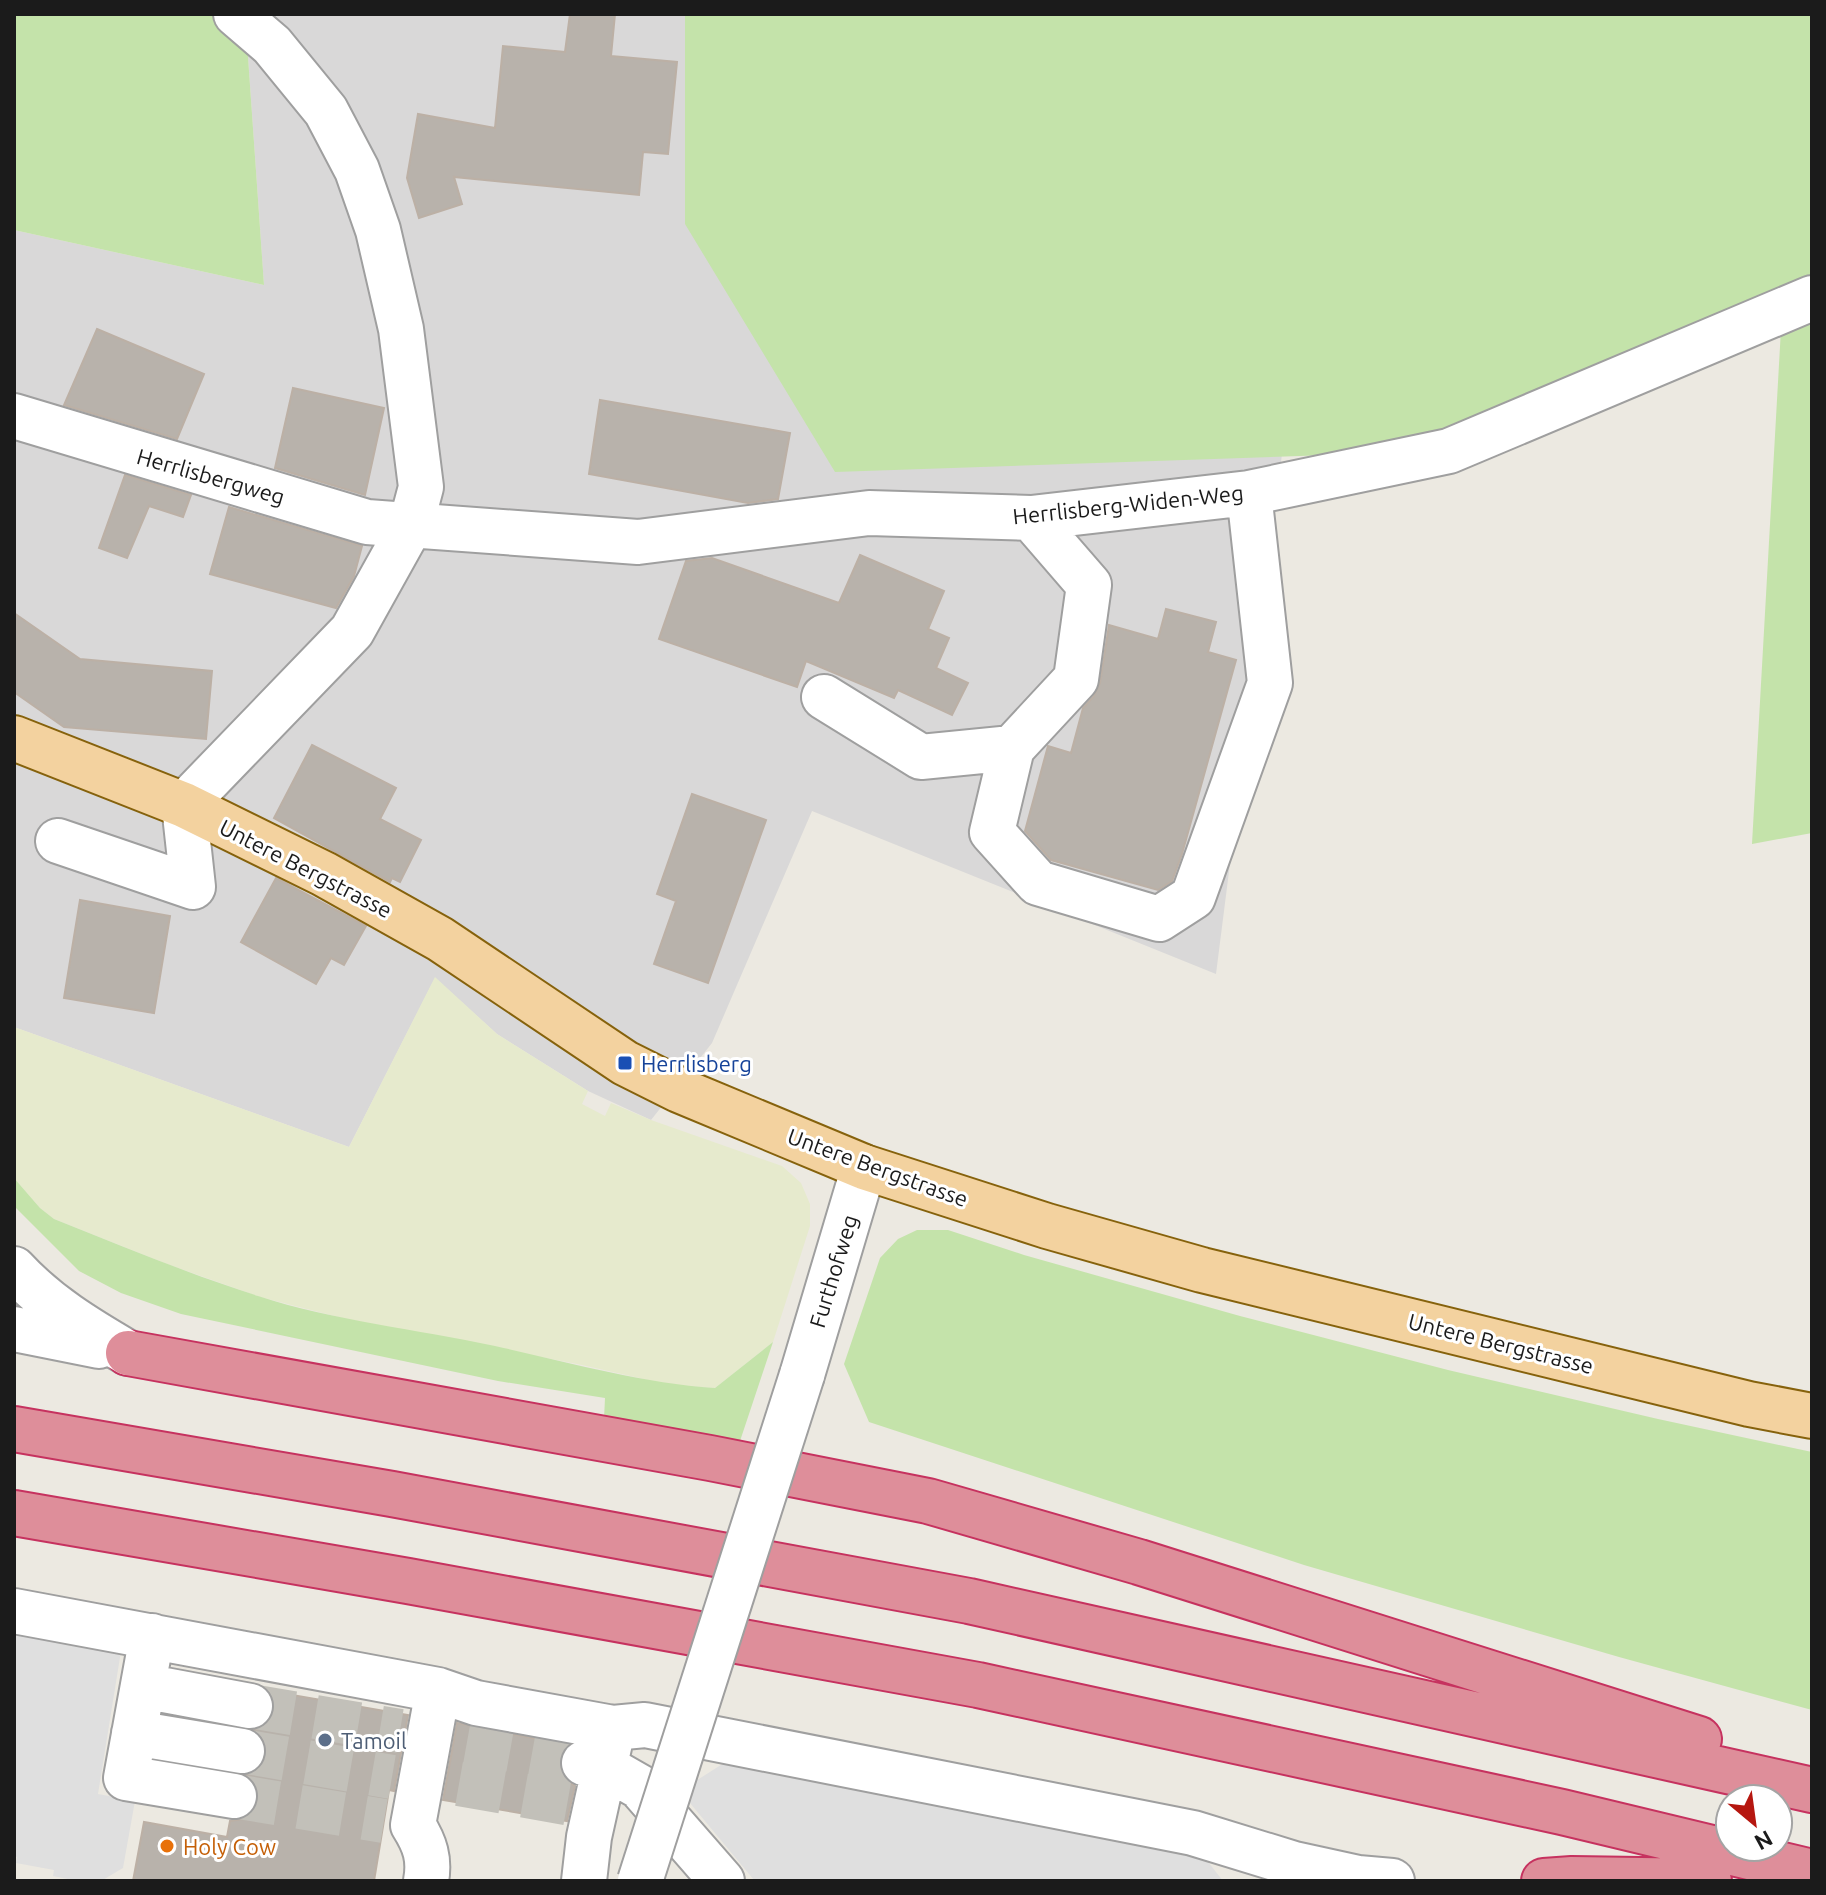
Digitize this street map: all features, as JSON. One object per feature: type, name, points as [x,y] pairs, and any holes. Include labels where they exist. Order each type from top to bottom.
[{"type":"highway","points":[[128,1353],[694,1455],[928,1501],[1154,1566],[1812,1774]]},
{"type":"highway","points":[[14,1429],[407,1497],[969,1601],[1812,1790]]},
{"type":"highway","points":[[14,1513],[978,1685],[1562,1812],[1812,1872]]},
{"type":"highway","points":[[1544,1881],[1709,1881]]},
{"type":"main road","name":"Untere Bergstrasse","points":[[14,738],[184,805],[324,874],[440,939],[625,1063],[679,1090],[864,1167],[1047,1226],[1202,1270],[1733,1400],[1812,1416]]},
{"type":"street","points":[[58,841],[193,887],[184,805],[352,631],[411,525],[421,487],[401,329],[378,230],[357,170],[326,111],[272,45],[236,14]]},
{"type":"street","name":"Herrlisberg-Widen-Weg","points":[[411,525],[638,542],[869,513],[1031,518],[1249,493],[1449,451],[1812,298]]},
{"type":"street","name":"Herrlisbergweg","points":[[14,416],[367,522],[411,525]]},
{"type":"street","points":[[1031,518],[1089,585],[1076,679],[1012,748],[992,832],[1038,883],[1159,919],[1193,897],[1270,683],[1249,493]]},
{"type":"street","points":[[824,697],[921,757],[1012,748]]},
{"type":"street","name":"Furthofweg","points":[[640,1881],[802,1375],[864,1167]]},
{"type":"street","points":[[14,1269],[54,1306],[128,1353]]},
{"type":"street","points":[[14,1329],[128,1353]]},
{"type":"street","points":[[14,1611],[438,1690],[476,1703],[602,1776],[722,1881]]},
{"type":"street","points":[[152,1636],[126,1778],[234,1796]]},
{"type":"street","points":[[143,1686],[250,1706]]},
{"type":"street","points":[[426,1881],[428,1856],[421,1838],[398,1823],[424,1780],[438,1690]]},
{"type":"street","points":[[584,1881],[589,1837],[602,1776],[645,1725],[1193,1833],[1294,1864],[1358,1878],[1392,1881]]},
{"type":"street","points":[[134,1733],[242,1751]]},
{"type":"street","points":[[602,1776],[708,1739]]},
{"type":"shaded area","points":[[245,14],[685,16],[685,224],[1283,446],[1216,974],[812,811],[712,1043],[651,1120],[588,1091],[497,1034],[435,978],[349,1147],[14,1027],[14,230],[264,285]]},
{"type":"shaded area","points":[[14,1630],[121,1651],[98,1794],[135,1801],[123,1868],[101,1881],[77,1881],[53,1876],[54,1870],[16,1863]]},
{"type":"shaded area","points":[[724,1763],[1205,1858],[1223,1881],[754,1880],[680,1791]]},
{"type":"green space","points":[[14,14],[245,14],[264,285],[14,230]]},
{"type":"green space","points":[[677,14],[1812,14],[1812,833],[1752,844],[1782,311],[1449,451],[835,472],[685,224],[685,16]]},
{"type":"green space","points":[[435,977],[497,1034],[588,1091],[582,1104],[605,1116],[611,1103],[782,1166],[801,1183],[810,1204],[810,1226],[773,1342],[715,1388],[670,1385],[346,1319],[260,1297],[54,1219],[14,1178],[14,1027],[349,1147]]},
{"type":"green space","points":[[14,1178],[54,1219],[207,1278],[316,1312],[495,1346],[632,1377],[715,1388],[773,1342],[739,1444],[604,1419],[605,1398],[498,1381],[181,1314],[121,1293],[79,1271],[14,1206]]},
{"type":"green space","points":[[917,1230],[948,1230],[1024,1255],[1240,1316],[1448,1370],[1812,1452],[1812,1710],[1304,1565],[869,1422],[844,1364],[880,1258],[898,1239]]},
{"type":"building","points":[[570,14],[615,14],[611,56],[677,62],[668,154],[643,152],[639,195],[454,177],[462,204],[419,218],[407,178],[418,114],[495,128],[503,46],[565,52]]},
{"type":"building","points":[[97,329],[204,374],[177,439],[64,405]]},
{"type":"building","points":[[293,388],[384,408],[365,495],[275,468]]},
{"type":"building","points":[[600,400],[790,433],[778,499],[748,503],[589,474]]},
{"type":"building","points":[[125,475],[191,495],[183,517],[149,506],[127,558],[99,548]]},
{"type":"building","points":[[229,507],[362,546],[354,576],[336,608],[210,574]]},
{"type":"building","points":[[860,555],[944,591],[928,629],[949,638],[936,668],[968,683],[952,715],[898,690],[894,698],[806,661],[797,687],[659,639],[686,561],[712,558],[839,603]]},
{"type":"building","points":[[1166,609],[1216,622],[1208,652],[1236,660],[1182,854],[1172,881],[1158,890],[1051,860],[1025,831],[1048,746],[1071,753],[1083,708],[1100,683],[1109,625],[1158,639]]},
{"type":"building","points":[[14,613],[80,659],[212,671],[206,739],[64,727],[14,692]]},
{"type":"building","points":[[312,745],[396,788],[380,819],[421,840],[400,882],[392,878],[390,882],[274,818]]},
{"type":"building","points":[[692,794],[766,820],[708,983],[654,964],[676,901],[657,894]]},
{"type":"building","points":[[276,878],[366,926],[344,965],[331,958],[316,984],[241,942]]},
{"type":"building","points":[[80,900],[170,916],[154,1013],[64,998]]},
{"type":"building","points":[[269,1691],[408,1715],[394,1791],[389,1790],[374,1881],[133,1881],[144,1822],[227,1837],[230,1821],[243,1819],[254,1811],[258,1788],[246,1775],[261,1767],[266,1756],[265,1742],[254,1730],[268,1723],[274,1711],[274,1698]]},
{"type":"building","points":[[457,1723],[567,1745],[559,1759],[561,1772],[575,1786],[567,1821],[443,1800]]},
{"type":"tunnel","points":[[250,1706],[400,1731]]},
{"type":"tunnel","points":[[467,1742],[584,1763]]},
{"type":"tunnel","points":[[242,1751],[392,1777]]},
{"type":"tunnel","points":[[459,1784],[577,1805]]},
{"type":"tunnel","points":[[234,1796],[384,1821]]},
{"type":"place","name":"Herrlisberg","points":[[625,1063]]},
{"type":"place","name":"Tamoil","points":[[325,1740]]},
{"type":"place","name":"Holy Cow","points":[[167,1846]]}]
